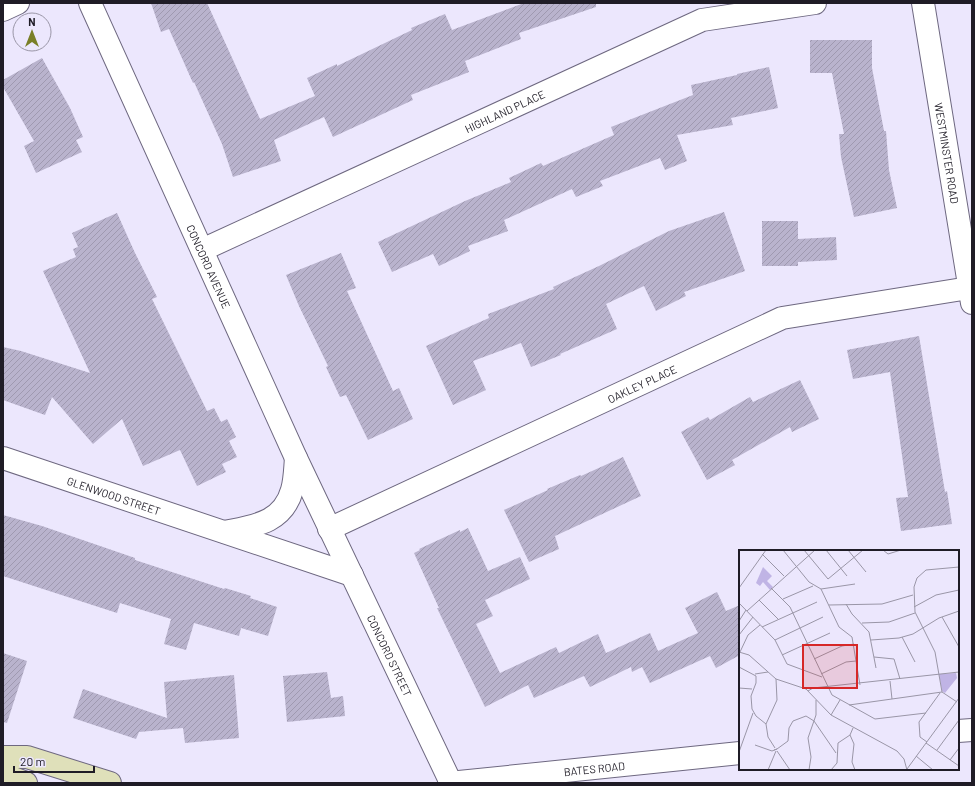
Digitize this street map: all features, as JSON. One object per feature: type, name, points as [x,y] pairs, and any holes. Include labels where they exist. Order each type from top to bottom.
[{"type":"main road","points":[[3,757],[27,757],[110,783]]},
{"type":"main road","points":[[3,774],[26,783]]},
{"type":"street","points":[[3,10],[18,3]]},
{"type":"street","name":"CONCORD AVENUE","points":[[90,3],[329,529]]},
{"type":"street","name":"HIGHLAND PLACE","points":[[202,250],[702,20],[815,3]]},
{"type":"street","name":"WESTMINSTER ROAD","points":[[924,3],[971,296]]},
{"type":"street","name":"OAKLEY PLACE","points":[[329,529],[782,318],[971,296]]},
{"type":"street","name":"GLENWOOD STREET","points":[[3,458],[352,575]]},
{"type":"street","points":[[225,532],[262,523],[272,518],[282,510],[293,489],[296,458]]},
{"type":"street","name":"CONCORD STREET","points":[[329,529],[450,783]]},
{"type":"street","points":[[959,731],[972,730]]},
{"type":"street","name":"BATES ROAD","points":[[450,783],[739,753]]},
{"type":"building","points":[[151,3],[207,3],[260,119],[315,96],[307,78],[337,64],[337,66],[412,30],[411,28],[445,14],[452,30],[524,3],[596,3],[596,7],[519,33],[521,39],[465,61],[469,72],[411,95],[413,100],[333,137],[324,117],[274,140],[281,161],[233,177],[222,144],[194,82],[193,83],[169,29],[161,32]]},
{"type":"building","points":[[810,40],[872,40],[872,68],[884,131],[886,131],[889,170],[897,208],[854,217],[841,157],[839,134],[844,134],[832,73],[810,73]]},
{"type":"building","points":[[42,58],[70,108],[83,137],[76,140],[82,152],[36,173],[24,146],[34,141],[3,87],[3,80]]},
{"type":"building","points":[[769,67],[778,108],[731,118],[733,125],[677,135],[687,161],[665,170],[660,158],[600,181],[603,186],[576,197],[572,189],[504,220],[508,231],[468,246],[470,251],[439,266],[433,254],[392,272],[378,242],[465,201],[511,182],[509,178],[541,163],[543,166],[614,135],[611,127],[693,95],[691,85]]},
{"type":"building","points":[[724,212],[745,271],[684,292],[686,296],[656,311],[644,286],[606,304],[617,329],[531,367],[521,343],[473,361],[486,390],[453,405],[426,346],[489,318],[488,314],[554,289],[553,287],[669,231]]},
{"type":"building","points":[[117,213],[157,297],[152,299],[207,411],[214,408],[221,422],[227,419],[236,437],[229,441],[237,457],[222,464],[226,472],[197,486],[180,450],[143,466],[122,419],[93,444],[52,397],[45,415],[3,400],[3,347],[21,351],[90,373],[43,271],[76,257],[73,249],[78,247],[72,233]]},
{"type":"building","points":[[762,221],[798,221],[798,239],[836,237],[837,260],[798,262],[798,266],[762,266]]},
{"type":"building","points":[[341,253],[356,288],[347,291],[393,391],[399,388],[413,419],[368,440],[346,395],[340,397],[326,367],[328,366],[286,275]]},
{"type":"building","points":[[919,336],[945,492],[947,491],[952,524],[901,531],[896,498],[908,497],[890,372],[853,379],[847,350]]},
{"type":"building","points":[[800,380],[819,419],[792,432],[790,427],[732,460],[735,465],[707,480],[681,432],[708,417],[710,420],[750,397],[753,402]]},
{"type":"building","points":[[623,457],[641,496],[555,536],[559,549],[529,562],[504,510],[548,490],[547,489],[580,475],[581,476]]},
{"type":"building","points":[[3,515],[42,526],[135,558],[135,560],[224,589],[225,588],[251,596],[250,598],[277,607],[268,636],[241,628],[239,636],[194,623],[186,650],[164,644],[171,619],[120,603],[117,613],[3,576]]},
{"type":"building","points":[[468,528],[488,571],[520,557],[530,579],[485,600],[493,616],[476,624],[500,673],[556,647],[559,653],[598,634],[606,653],[650,633],[658,651],[698,633],[685,608],[717,592],[726,611],[739,605],[739,656],[716,668],[710,656],[650,683],[642,667],[632,672],[631,667],[590,687],[584,676],[534,698],[528,685],[485,707],[437,608],[439,608],[414,553],[420,550],[419,549],[460,530],[460,532]]},
{"type":"building","points":[[3,653],[27,661],[7,723],[3,722]]},
{"type":"building","points":[[327,672],[331,698],[343,696],[345,716],[287,722],[283,676]]},
{"type":"building","points":[[234,675],[239,738],[185,743],[183,728],[139,732],[136,739],[73,718],[83,689],[167,718],[164,682]]}]
